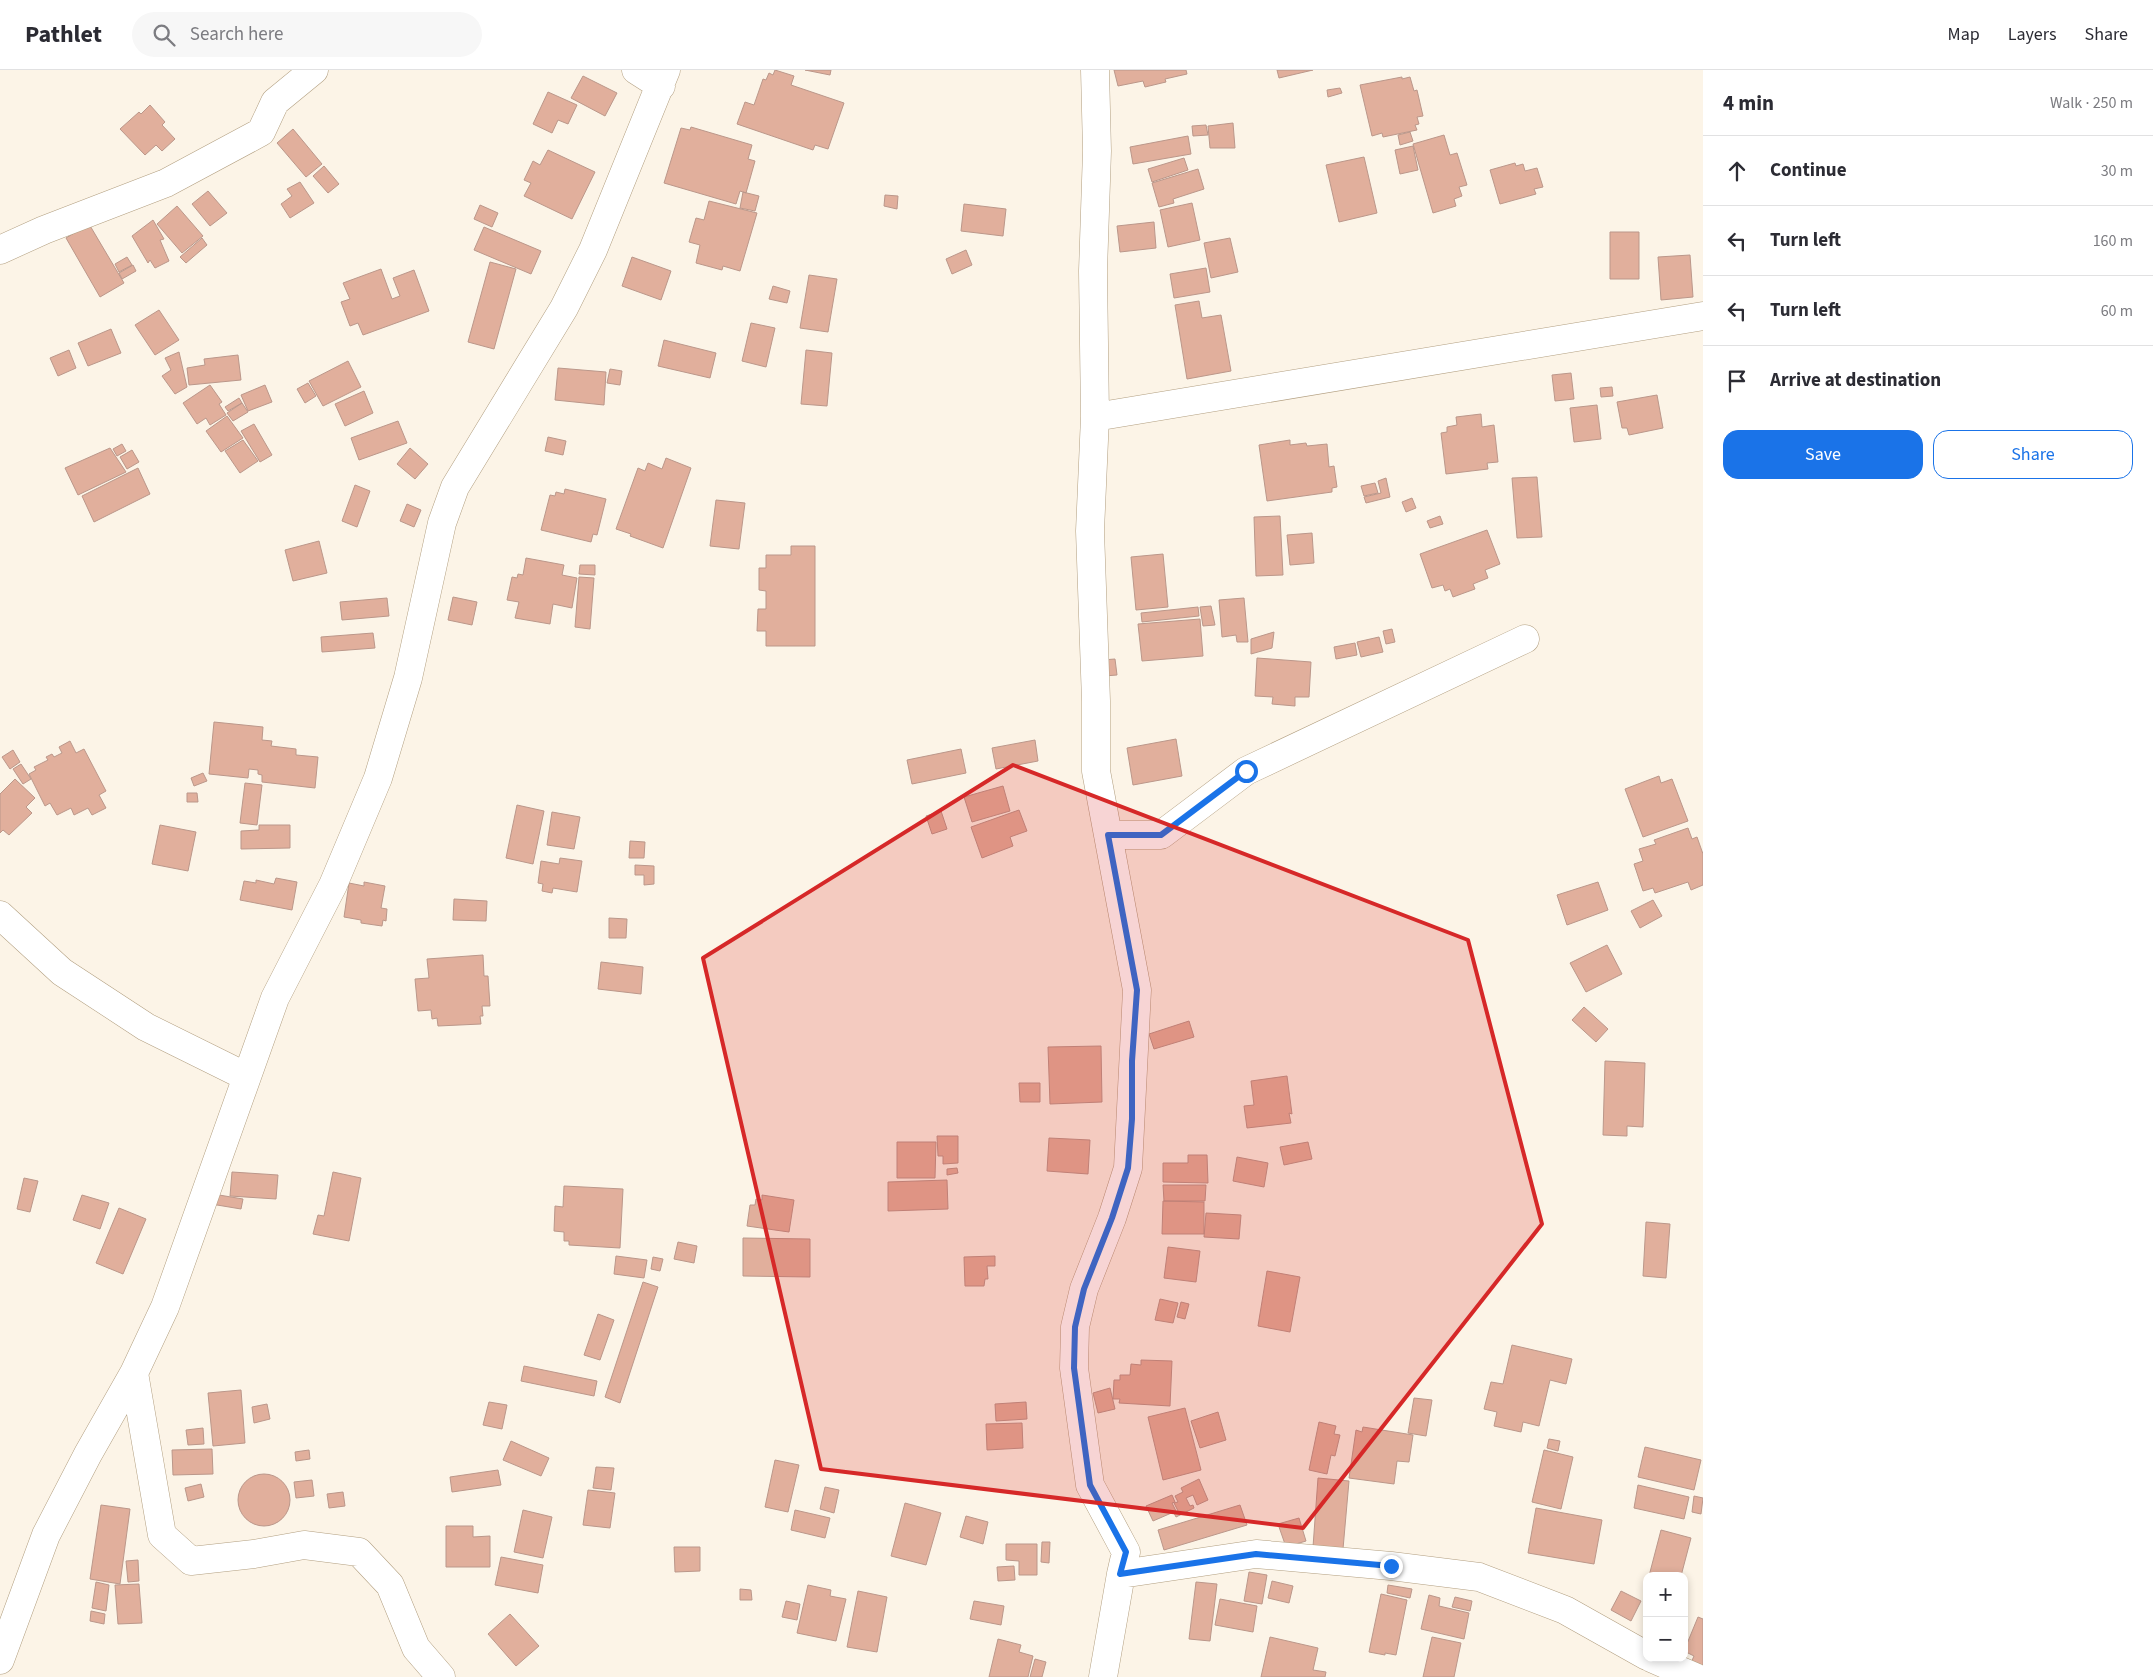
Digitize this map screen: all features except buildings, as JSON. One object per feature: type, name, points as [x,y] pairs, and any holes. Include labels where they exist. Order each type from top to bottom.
[{"type":"street","points":[[0,250],[44,230],[166,183],[260,132],[275,102],[314,70]]},
{"type":"street","points":[[0,1660],[46,1535],[88,1454],[134,1374],[165,1307],[274,998],[333,885],[378,778],[408,678],[442,523],[456,487],[564,308],[593,250],[663,78],[636,70]]},
{"type":"street","points":[[1094,70],[1097,151],[1093,271],[1095,417],[1090,530],[1096,701],[1096,771],[1137,990],[1132,1061],[1132,1119],[1128,1168],[1082,1298],[1075,1327],[1074,1368],[1090,1485],[1126,1552],[1120,1574],[1103,1677]]},
{"type":"street","points":[[1095,417],[1703,316]]},
{"type":"street","points":[[1108,835],[1161,835],[1246,771],[1525,639]]},
{"type":"street","points":[[0,915],[62,972],[146,1027],[247,1077]]},
{"type":"street","points":[[134,1374],[162,1535],[191,1561],[254,1554],[304,1545],[358,1552],[390,1585],[416,1648],[441,1677]]},
{"type":"street","points":[[1120,1574],[1256,1554],[1391,1566],[1480,1577],[1565,1610],[1643,1654]]},
{"type":"street","points":[[1660,1662],[1695,1677]]},
{"type":"highlighted area","points":[[1013,765],[1468,940],[1542,1224],[1303,1528],[821,1469],[703,958]]},
{"type":"route","points":[[1246,771],[1161,835],[1108,835],[1137,990],[1132,1061],[1132,1119],[1128,1168],[1112,1218],[1084,1289],[1075,1327],[1074,1368],[1090,1485],[1126,1552],[1120,1574],[1256,1554],[1391,1566]]}]
